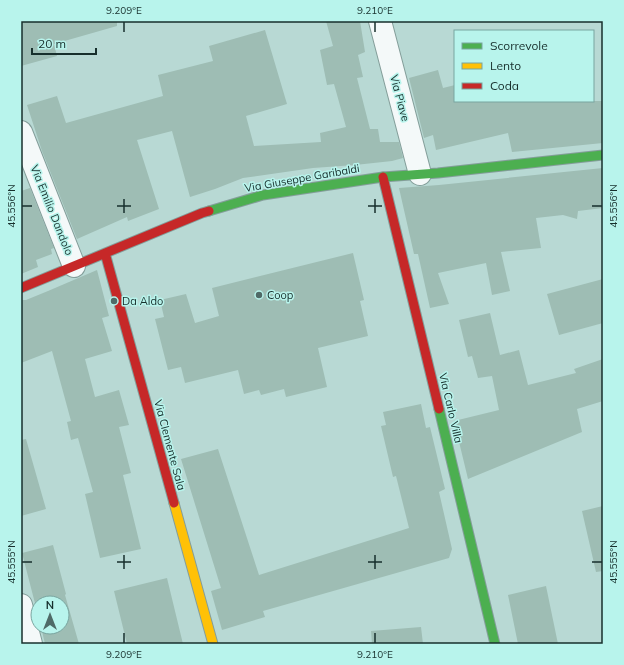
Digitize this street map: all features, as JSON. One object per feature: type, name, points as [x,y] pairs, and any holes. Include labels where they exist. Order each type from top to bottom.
[{"type":"street","name":"Via Piave","points":[[380,21],[420,174]]},
{"type":"street","name":"Via Emilio Dandolo","points":[[21,132],[74,266]]},
{"type":"street","name":"Via Giuseppe Garibaldi","points":[[21,288],[202,212],[263,195],[383,177],[603,155]]},
{"type":"street","name":"Via Carlo Villa","points":[[383,177],[495,644]]},
{"type":"street","name":"Via Clemente Sala","points":[[105,253],[213,644]]},
{"type":"street","points":[[21,605],[32,644]]},
{"type":"building","points":[[21,21],[117,21],[117,26],[54,44],[57,56],[21,66]]},
{"type":"building","points":[[326,21],[360,21],[365,52],[358,55],[363,77],[357,78],[370,129],[378,129],[380,142],[399,142],[403,158],[392,161],[313,168],[243,178],[190,197],[172,131],[137,140],[159,209],[128,221],[127,217],[77,239],[42,151],[27,105],[57,96],[66,123],[163,96],[158,75],[213,61],[209,46],[265,30],[287,104],[246,116],[254,146],[321,142],[320,133],[346,127],[334,84],[327,85],[320,50],[333,46]]},
{"type":"building","points":[[438,70],[443,88],[454,85],[454,102],[603,101],[603,143],[512,152],[508,133],[436,150],[433,135],[424,138],[409,78]]},
{"type":"building","points":[[603,168],[603,208],[578,211],[577,219],[563,215],[536,218],[541,248],[501,252],[510,291],[492,295],[486,263],[438,273],[449,304],[430,308],[418,254],[414,254],[399,188]]},
{"type":"building","points":[[30,188],[54,248],[51,249],[52,254],[36,260],[38,267],[21,274],[21,191]]},
{"type":"building","points":[[353,253],[364,300],[360,301],[368,336],[318,348],[327,387],[286,397],[284,389],[261,395],[259,390],[244,394],[238,370],[185,383],[181,367],[168,370],[155,319],[164,317],[160,300],[186,294],[195,323],[219,316],[212,288]]},
{"type":"building","points":[[97,270],[109,316],[102,318],[112,351],[85,359],[95,397],[119,390],[129,425],[119,427],[131,473],[123,475],[141,549],[100,558],[85,494],[93,492],[78,438],[71,440],[67,422],[71,421],[52,351],[21,363],[21,300],[26,300]]},
{"type":"building","points":[[603,279],[603,323],[559,335],[547,294]]},
{"type":"building","points":[[490,313],[500,355],[519,350],[528,385],[576,373],[574,369],[603,359],[603,401],[577,409],[582,432],[468,479],[454,421],[499,410],[492,376],[478,378],[472,356],[468,357],[459,320]]},
{"type":"building","points":[[421,404],[426,428],[430,427],[445,489],[439,492],[452,549],[449,558],[263,611],[265,617],[222,630],[211,591],[221,588],[181,459],[218,449],[259,575],[409,528],[396,476],[393,477],[381,426],[386,425],[383,412]]},
{"type":"building","points":[[26,439],[46,509],[21,516],[21,440]]},
{"type":"building","points":[[603,506],[603,571],[596,572],[582,511]]},
{"type":"building","points":[[53,545],[66,594],[33,595],[22,553]]},
{"type":"building","points":[[167,578],[183,644],[127,644],[114,591]]},
{"type":"building","points":[[546,586],[558,644],[518,644],[508,595]]},
{"type":"building","points":[[70,612],[79,644],[45,644],[43,635],[70,635]]},
{"type":"building","points":[[421,627],[423,644],[372,644],[371,631]]},
{"type":"traffic: fast","points":[[209,211],[263,195],[383,177],[438,173],[603,155]]},
{"type":"traffic: fast","points":[[439,409],[495,644]]},
{"type":"traffic: slow","points":[[174,503],[213,644]]},
{"type":"traffic: jam","points":[[383,177],[439,409]]},
{"type":"traffic: jam","points":[[21,288],[209,211]]},
{"type":"traffic: jam","points":[[105,253],[174,503]]},
{"type":"place","name":"Coop","points":[[259,295]]},
{"type":"place","name":"Da Aldo","points":[[114,301]]}]
